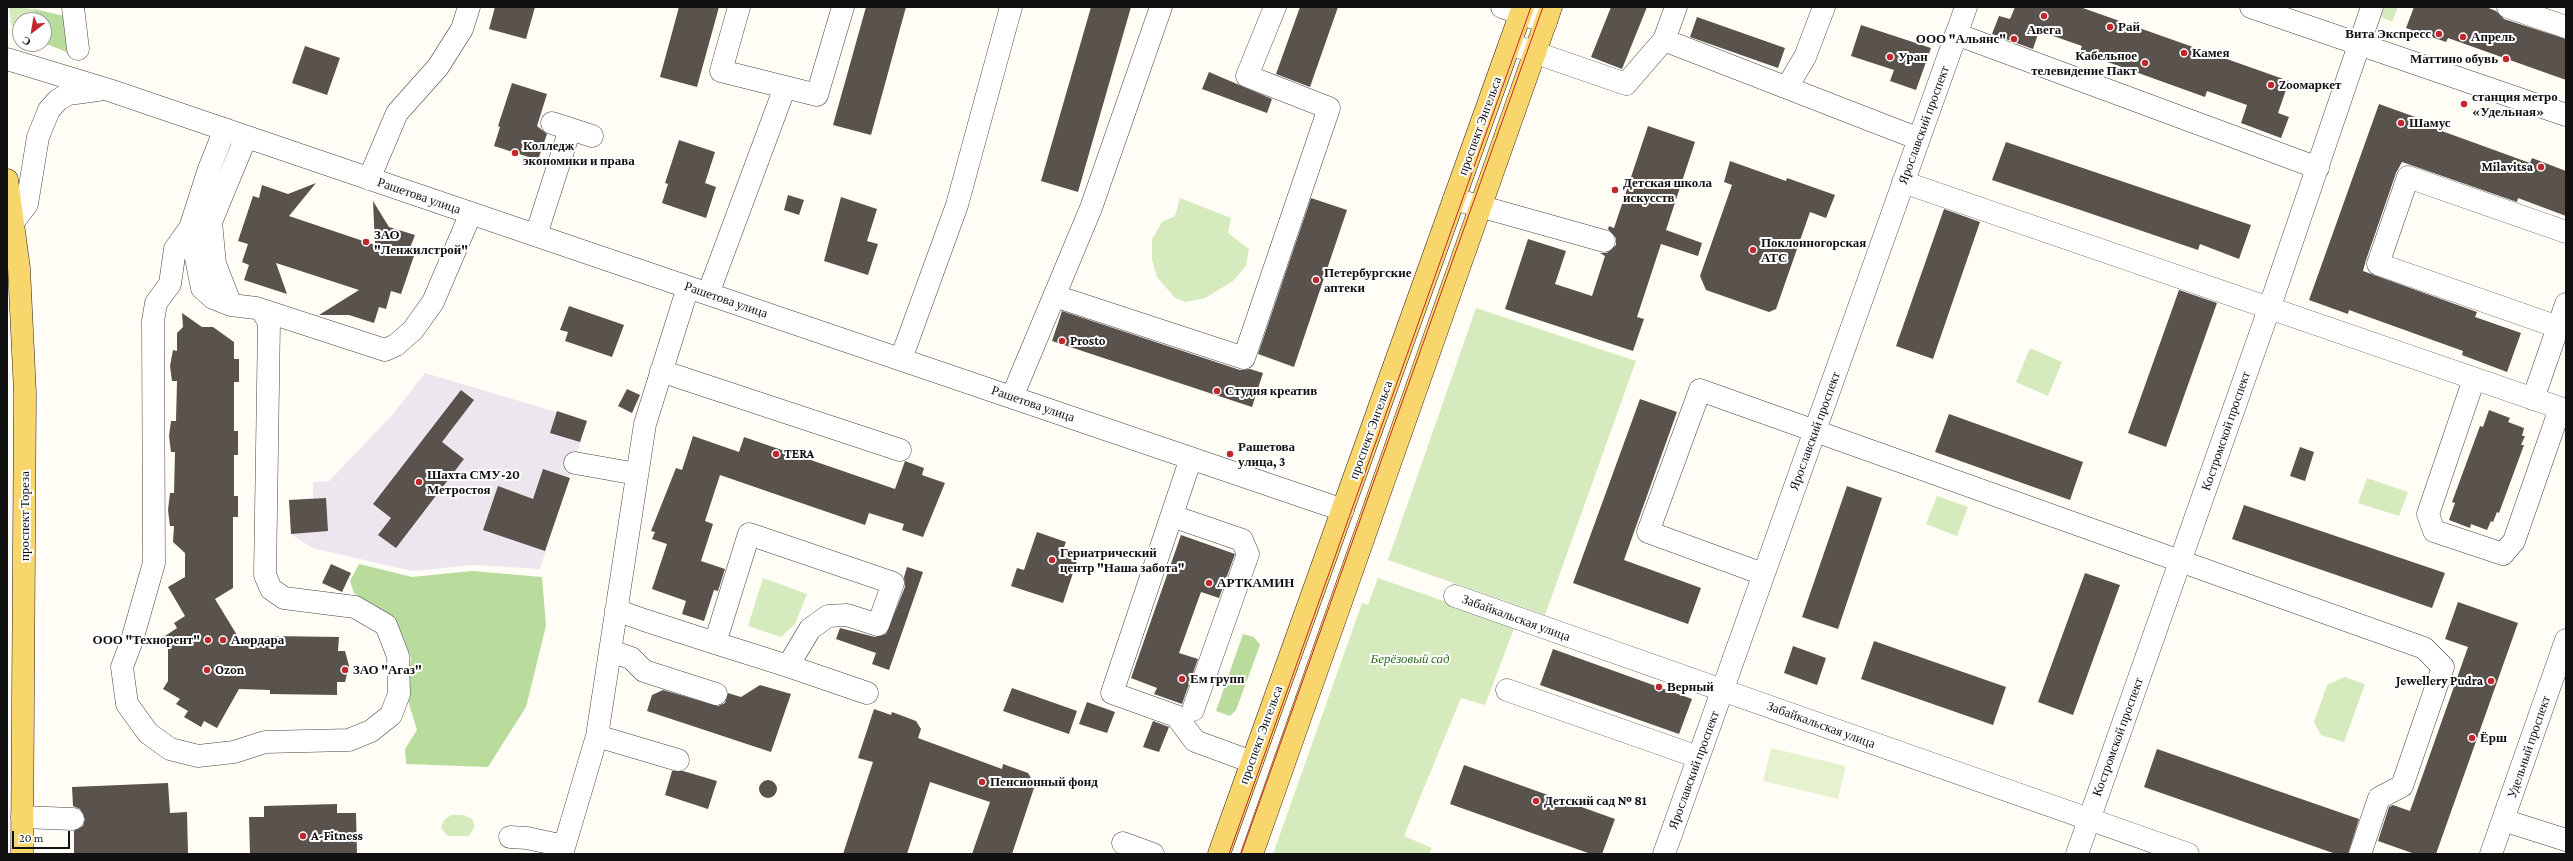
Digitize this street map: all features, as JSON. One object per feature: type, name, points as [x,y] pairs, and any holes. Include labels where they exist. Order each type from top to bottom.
[{"type":"main road","name":"проспект Энгельса","points":[[1219,854],[1510,44],[1515,9]]},
{"type":"main road","name":"проспект Энгельса","points":[[1252,854],[1549,15]]},
{"type":"main road","name":"проспект Тореза","points":[[7,180],[10,221],[19,268],[25,393],[22,854]]},
{"type":"main road","points":[[1343,510],[1370,519]]},
{"type":"street","points":[[73,7],[78,49]]},
{"type":"street","points":[[369,179],[397,113],[438,68],[462,29],[469,7]]},
{"type":"street","points":[[739,7],[721,71],[817,95],[843,7]]},
{"type":"street","points":[[901,359],[957,205],[1011,7]]},
{"type":"street","points":[[1012,397],[1055,296],[1110,158],[1161,7]]},
{"type":"street","points":[[1055,296],[1244,358],[1329,108],[1247,76],[1275,7]]},
{"type":"street","points":[[1510,44],[1626,84],[1664,40],[1676,7]]},
{"type":"street","points":[[1787,87],[1805,57],[1824,7]]},
{"type":"street","name":"Ярославский проспект","points":[[1664,854],[1966,7]]},
{"type":"street","points":[[2251,7],[2566,115]]},
{"type":"street","name":"Костромской проспект","points":[[2077,854],[2269,309],[2372,7]]},
{"type":"street","points":[[2508,7],[2566,27]]},
{"type":"street","points":[[1515,9],[1549,15]]},
{"type":"street","points":[[1956,34],[2318,168]]},
{"type":"street","points":[[1664,40],[1919,139]]},
{"type":"street","name":"Рашетова улица","points":[[7,59],[109,90],[225,129],[1343,510]]},
{"type":"street","points":[[510,837],[527,838],[563,850],[596,736],[645,424],[660,371],[698,290],[785,87]]},
{"type":"street","name":"Рашетова улица","points":[[10,221],[27,204],[38,137],[49,110],[58,100],[68,94],[84,90],[109,90]]},
{"type":"street","points":[[536,235],[561,126],[592,136]]},
{"type":"street","points":[[225,129],[208,169],[190,228],[175,249],[170,284],[156,303],[153,321],[154,563],[122,667],[127,704],[148,732],[170,749],[198,756],[234,752],[265,742],[349,740],[371,731],[391,715],[399,694],[398,656],[386,624],[355,607],[284,598],[272,589],[265,575],[269,323],[262,310]]},
{"type":"street","points":[[231,305],[215,264],[211,222],[246,137]]},
{"type":"street","points":[[2558,327],[2378,264],[2408,177],[2566,232]]},
{"type":"street","points":[[1903,182],[2533,399],[2561,415],[2514,541],[2503,554],[2434,531],[2428,514],[2474,379]]},
{"type":"street","points":[[1454,199],[1604,241]]},
{"type":"street","points":[[190,228],[202,288],[213,298],[231,305],[262,310],[386,350],[396,345],[413,330],[433,302],[471,213]]},
{"type":"street","points":[[2533,399],[2566,304]]},
{"type":"street","points":[[660,371],[900,450]]},
{"type":"street","points":[[1764,574],[1648,532],[1700,390],[2181,560],[2424,648],[2443,667],[2402,786],[2379,798],[2360,854]]},
{"type":"street","points":[[1191,458],[1112,693],[1176,716],[1195,741],[1252,762]]},
{"type":"street","points":[[575,463],[637,474]]},
{"type":"street","points":[[1172,516],[1242,540],[1248,554],[1193,710]]},
{"type":"street","points":[[715,643],[749,534],[893,583],[878,625],[847,615],[828,616],[810,629],[788,666]]},
{"type":"street","name":"Забайкальская улица","points":[[1455,596],[2188,854]]},
{"type":"street","points":[[616,610],[867,693]]},
{"type":"street","name":"Удельный проспект","points":[[2491,854],[2559,680],[2566,640]]},
{"type":"street","points":[[610,651],[631,658],[644,671],[716,694]]},
{"type":"street","points":[[1507,690],[1698,757]]},
{"type":"street","points":[[596,736],[678,760]]},
{"type":"street","points":[[22,817],[73,819]]},
{"type":"street","points":[[2503,820],[2566,840]]},
{"type":"street","points":[[1123,843],[1152,854]]},
{"type":"shaded area","points":[[425,373],[587,421],[540,569],[474,565],[412,571],[312,548],[291,534],[289,500],[313,498],[313,482],[329,481],[393,414]]},
{"type":"green space","points":[[9,7],[34,9],[34,12],[12,12],[12,26]]},
{"type":"green space","points":[[2384,7],[2398,7],[2392,22],[2381,17]]},
{"type":"green space","points":[[34,9],[47,12],[34,12]]},
{"type":"green space","points":[[52,13],[69,17],[74,55],[52,46]]},
{"type":"green space","points":[[1180,198],[1231,218],[1228,233],[1249,249],[1246,266],[1233,281],[1205,298],[1186,302],[1175,298],[1157,277],[1152,260],[1152,239],[1162,222],[1175,216]]},
{"type":"green space","points":[[1476,308],[1636,361],[1545,615],[1388,560]]},
{"type":"green space","points":[[2030,348],[2062,362],[2048,396],[2016,382]]},
{"type":"green space","points":[[2367,478],[2408,492],[2399,516],[2358,503]]},
{"type":"green space","points":[[1937,496],[1968,507],[1957,536],[1926,524]]},
{"type":"green space","points":[[359,564],[412,577],[472,571],[542,577],[546,626],[526,707],[488,767],[406,764],[405,749],[417,730],[406,694],[411,658],[397,622],[354,593],[350,581]]},
{"type":"green space","points":[[763,578],[807,594],[795,624],[781,637],[748,626]]},
{"type":"green space","name":"Берёзовый сад","points":[[1378,578],[1515,626],[1485,705],[1461,698],[1404,836],[1432,848],[1429,854],[1273,854],[1362,603],[1368,605]]},
{"type":"green space","points":[[1243,634],[1254,637],[1260,645],[1236,710],[1230,716],[1216,711]]},
{"type":"green space","points":[[2345,677],[2365,684],[2344,742],[2321,735],[2314,722],[2327,685]]},
{"type":"green space","points":[[1771,748],[1846,766],[1838,799],[1763,781]]},
{"type":"green space","points":[[451,815],[464,815],[472,819],[475,826],[469,836],[448,836],[444,832],[441,827],[444,820]]},
{"type":"building","points":[[495,7],[535,7],[526,39],[489,29]]},
{"type":"building","points":[[679,7],[719,7],[697,87],[660,77]]},
{"type":"building","points":[[866,7],[906,7],[871,135],[833,125]]},
{"type":"building","points":[[1091,7],[1131,7],[1078,192],[1041,181]]},
{"type":"building","points":[[1300,7],[1338,7],[1310,87],[1276,74]]},
{"type":"building","points":[[1611,7],[1647,7],[1622,69],[1591,57]]},
{"type":"building","points":[[2015,7],[2080,7],[2289,81],[2278,113],[2289,117],[2281,138],[2241,123],[2247,105],[2207,91],[2205,97],[2080,52],[2082,46],[2039,31],[2033,49],[1992,34],[1999,16],[2010,19]]},
{"type":"building","points":[[2414,7],[2486,7],[2496,11],[2504,19],[2566,39],[2566,80],[2448,38],[2446,42],[2406,28]]},
{"type":"building","points":[[1697,17],[1785,48],[1778,68],[1690,37]]},
{"type":"building","name":"Уран","points":[[1861,25],[1931,48],[1916,90],[1890,81],[1894,70],[1851,56]]},
{"type":"building","points":[[305,46],[340,58],[327,95],[292,83]]},
{"type":"building","points":[[1209,72],[1272,99],[1267,113],[1202,89]]},
{"type":"building","points":[[512,83],[547,94],[537,126],[547,134],[538,160],[494,146],[500,127],[498,126]]},
{"type":"building","points":[[2379,104],[2418,118],[2417,122],[2530,163],[2532,158],[2566,171],[2566,216],[2518,198],[2517,202],[2402,162],[2396,173],[2366,260],[2363,271],[2477,312],[2475,317],[2521,333],[2507,372],[2462,355],[2463,351],[2349,310],[2348,314],[2309,300]]},
{"type":"building","points":[[1648,126],[1695,142],[1666,230],[1702,243],[1698,256],[1661,244],[1637,317],[1644,319],[1633,351],[1505,309],[1528,239],[1566,251],[1555,284],[1592,296],[1605,256],[1600,253],[1607,253],[1616,245],[1616,238],[1608,229],[1609,226],[1614,228]]},
{"type":"building","points":[[679,140],[715,152],[705,183],[716,187],[706,218],[662,203],[668,184],[665,183]]},
{"type":"building","points":[[2006,142],[2251,225],[2239,259],[2200,244],[2198,250],[1992,180]]},
{"type":"building","name":"Поклонногорская АТС","points":[[1730,161],[1786,181],[1787,178],[1835,195],[1826,218],[1810,212],[1776,309],[1769,312],[1706,290],[1700,276],[1732,185],[1724,182]]},
{"type":"building","points":[[316,183],[289,216],[375,245],[373,201],[389,227],[415,235],[410,248],[416,250],[401,294],[391,291],[386,309],[379,307],[374,323],[349,315],[319,315],[359,290],[276,263],[287,294],[244,280],[249,265],[242,262],[248,244],[238,241],[253,196],[259,198],[262,185],[288,194]]},
{"type":"building","points":[[788,195],[804,200],[799,215],[784,210]]},
{"type":"building","points":[[841,197],[877,209],[867,241],[878,244],[868,275],[824,261]]},
{"type":"building","points":[[1311,198],[1347,210],[1294,367],[1258,354]]},
{"type":"building","points":[[1944,209],[1980,222],[1933,359],[1896,346]]},
{"type":"building","points":[[2179,290],[2217,303],[2166,447],[2128,433]]},
{"type":"building","points":[[569,306],[624,325],[612,357],[565,341],[568,332],[560,330]]},
{"type":"building","points":[[1062,311],[1240,370],[1250,369],[1263,373],[1252,407],[1052,341]]},
{"type":"building","points":[[182,313],[202,327],[213,327],[234,342],[234,359],[239,359],[239,382],[234,382],[234,431],[238,431],[238,455],[234,455],[234,496],[238,496],[238,517],[233,517],[233,588],[215,599],[240,640],[271,640],[271,636],[339,637],[338,651],[345,651],[349,666],[345,682],[337,682],[337,695],[270,694],[270,690],[239,689],[217,728],[204,721],[201,727],[184,717],[188,711],[176,704],[180,699],[163,689],[168,681],[168,647],[162,638],[177,628],[174,623],[185,616],[168,587],[185,577],[185,553],[173,542],[174,526],[170,526],[168,510],[170,493],[174,493],[175,452],[171,452],[169,436],[171,421],[176,421],[177,381],[172,381],[170,366],[173,350],[177,351],[177,333],[183,327]]},
{"type":"building","points":[[627,389],[640,395],[632,413],[618,406]]},
{"type":"building","name":"Шахта СМУ-20 Метростоя","points":[[461,390],[474,400],[442,442],[464,459],[396,548],[378,535],[391,518],[373,504]]},
{"type":"building","points":[[1640,399],[1677,412],[1624,560],[1701,588],[1688,624],[1573,583]]},
{"type":"building","points":[[2489,410],[2510,418],[2508,422],[2524,428],[2522,436],[2525,436],[2521,445],[2524,445],[2499,513],[2497,512],[2493,522],[2491,521],[2487,530],[2471,524],[2470,528],[2449,520],[2455,503],[2452,502],[2480,426],[2483,427]]},
{"type":"building","points":[[557,411],[587,421],[580,442],[550,433]]},
{"type":"building","points":[[1949,414],[2083,462],[2070,500],[1935,452]]},
{"type":"building","points":[[693,436],[739,452],[744,437],[895,489],[905,461],[924,468],[922,475],[945,483],[923,537],[902,530],[904,524],[869,513],[865,525],[720,475],[705,521],[713,524],[701,561],[725,569],[718,591],[714,590],[704,621],[682,614],[686,601],[652,589],[667,544],[652,539],[655,532],[651,531],[676,468],[682,470]]},
{"type":"building","points":[[2300,447],[2314,452],[2305,481],[2290,476]]},
{"type":"building","points":[[543,469],[570,478],[545,551],[483,530],[498,486],[533,499]]},
{"type":"building","points":[[1847,486],[1882,498],[1838,629],[1802,617]]},
{"type":"building","points":[[326,498],[328,531],[291,534],[289,500]]},
{"type":"building","points":[[2244,505],[2445,573],[2432,608],[2232,539]]},
{"type":"building","name":"Гериатрический центр \"Наша забота\"","points":[[1037,532],[1066,542],[1064,547],[1080,552],[1063,603],[1011,586],[1017,568],[1024,570]]},
{"type":"building","points":[[1181,535],[1235,554],[1219,598],[1201,592],[1179,653],[1198,659],[1182,704],[1154,694],[1157,688],[1131,678]]},
{"type":"building","points":[[331,564],[351,573],[342,592],[322,583]]},
{"type":"building","points":[[907,567],[923,572],[889,670],[872,664],[876,653],[836,639],[840,628],[875,637],[886,634],[905,587],[904,577]]},
{"type":"building","points":[[2085,573],[2120,585],[2073,715],[2038,702]]},
{"type":"building","points":[[2458,602],[2518,623],[2436,854],[2415,854],[2378,841],[2389,807],[2393,805],[2410,811],[2468,647],[2445,639]]},
{"type":"building","points":[[1874,641],[2006,687],[1993,725],[1861,679]]},
{"type":"building","points":[[1793,646],[1826,658],[1817,685],[1784,673]]},
{"type":"building","points":[[1553,649],[1692,699],[1679,734],[1540,685]]},
{"type":"building","points":[[760,685],[791,694],[771,752],[647,711],[652,695],[663,690],[718,706],[725,703],[728,693],[741,697]]},
{"type":"building","points":[[1012,688],[1077,711],[1069,734],[1003,711]]},
{"type":"building","points":[[1087,702],[1115,712],[1107,733],[1079,724]]},
{"type":"building","name":"Пенсионный фонд","points":[[874,709],[891,715],[892,712],[916,721],[921,729],[918,738],[1002,769],[1003,764],[1028,773],[1035,785],[1012,854],[972,854],[990,802],[930,782],[907,854],[843,854],[873,762],[858,758]]},
{"type":"building","points":[[1153,721],[1169,727],[1159,752],[1143,747]]},
{"type":"building","points":[[2157,749],[2359,819],[2348,854],[2336,854],[2144,787]]},
{"type":"building","points":[[1464,765],[1615,819],[1602,854],[1591,854],[1450,804]]},
{"type":"building","points":[[672,771],[683,771],[717,781],[708,809],[665,795]]},
{"type":"building","points":[[764,780],[772,780],[777,785],[775,796],[772,798],[764,798],[759,793],[759,785]]},
{"type":"building","points":[[168,783],[170,813],[187,812],[188,854],[74,854],[74,831],[83,826],[85,819],[80,809],[73,806],[72,787]]},
{"type":"building","name":"A-Fitness","points":[[337,804],[337,813],[356,813],[357,854],[250,854],[249,817],[264,817],[264,806]]},
{"type":"tram line","points":[[1229,854],[1531,7]]},
{"type":"tram line","points":[[1241,854],[1543,7]]},
{"type":"place","name":"Авега","points":[[2044,16]]},
{"type":"place","name":"Рай","points":[[2110,27]]},
{"type":"place","name":"Вита Экспресс","points":[[2439,34]]},
{"type":"place","name":"Апрель","points":[[2463,37]]},
{"type":"place","name":"ООО \"Альянс\"","points":[[2014,39]]},
{"type":"place","name":"Камея","points":[[2184,53]]},
{"type":"place","name":"Уран","points":[[1890,57]]},
{"type":"place","name":"Маттино обувь","points":[[2506,59]]},
{"type":"place","name":"Кабельное телевидение Пакт","points":[[2145,63]]},
{"type":"place","name":"Zooмаркет","points":[[2271,85]]},
{"type":"place","name":"станция метро «Удельная»","points":[[2464,104]]},
{"type":"place","name":"Шамус","points":[[2401,123]]},
{"type":"place","name":"Колледж экономики и права","points":[[515,153]]},
{"type":"place","name":"Milavitsa","points":[[2541,167]]},
{"type":"place","name":"Детская школа искусств","points":[[1615,190]]},
{"type":"place","name":"ЗАО \"Ленжилстрой\"","points":[[366,242]]},
{"type":"place","name":"Поклонногорская АТС","points":[[1753,250]]},
{"type":"place","name":"Петербургские аптеки","points":[[1316,280]]},
{"type":"place","name":"Prosto","points":[[1062,341]]},
{"type":"place","name":"Студия креатив","points":[[1217,391]]},
{"type":"place","name":"TERA","points":[[776,454]]},
{"type":"place","name":"Рашетова улица, 3","points":[[1230,454]]},
{"type":"place","name":"Шахта СМУ-20 Метростоя","points":[[419,482]]},
{"type":"place","name":"Гериатрический центр \"Наша забота\"","points":[[1052,560]]},
{"type":"place","name":"АРТКАМИН","points":[[1209,583]]},
{"type":"place","name":"ООО \"Технорент\"","points":[[208,640]]},
{"type":"place","name":"Аюрдара","points":[[223,640]]},
{"type":"place","name":"Ozon","points":[[207,670]]},
{"type":"place","name":"ЗАО \"Агаз\"","points":[[345,670]]},
{"type":"place","name":"Ем групп","points":[[1182,679]]},
{"type":"place","name":"Jewellery Pudra","points":[[2491,681]]},
{"type":"place","name":"Верный","points":[[1659,687]]},
{"type":"place","name":"Ёрш","points":[[2472,738]]},
{"type":"place","name":"Пенсионный фонд","points":[[982,782]]},
{"type":"place","name":"Детский сад № 81","points":[[1536,801]]},
{"type":"place","name":"A-Fitness","points":[[303,836]]}]
